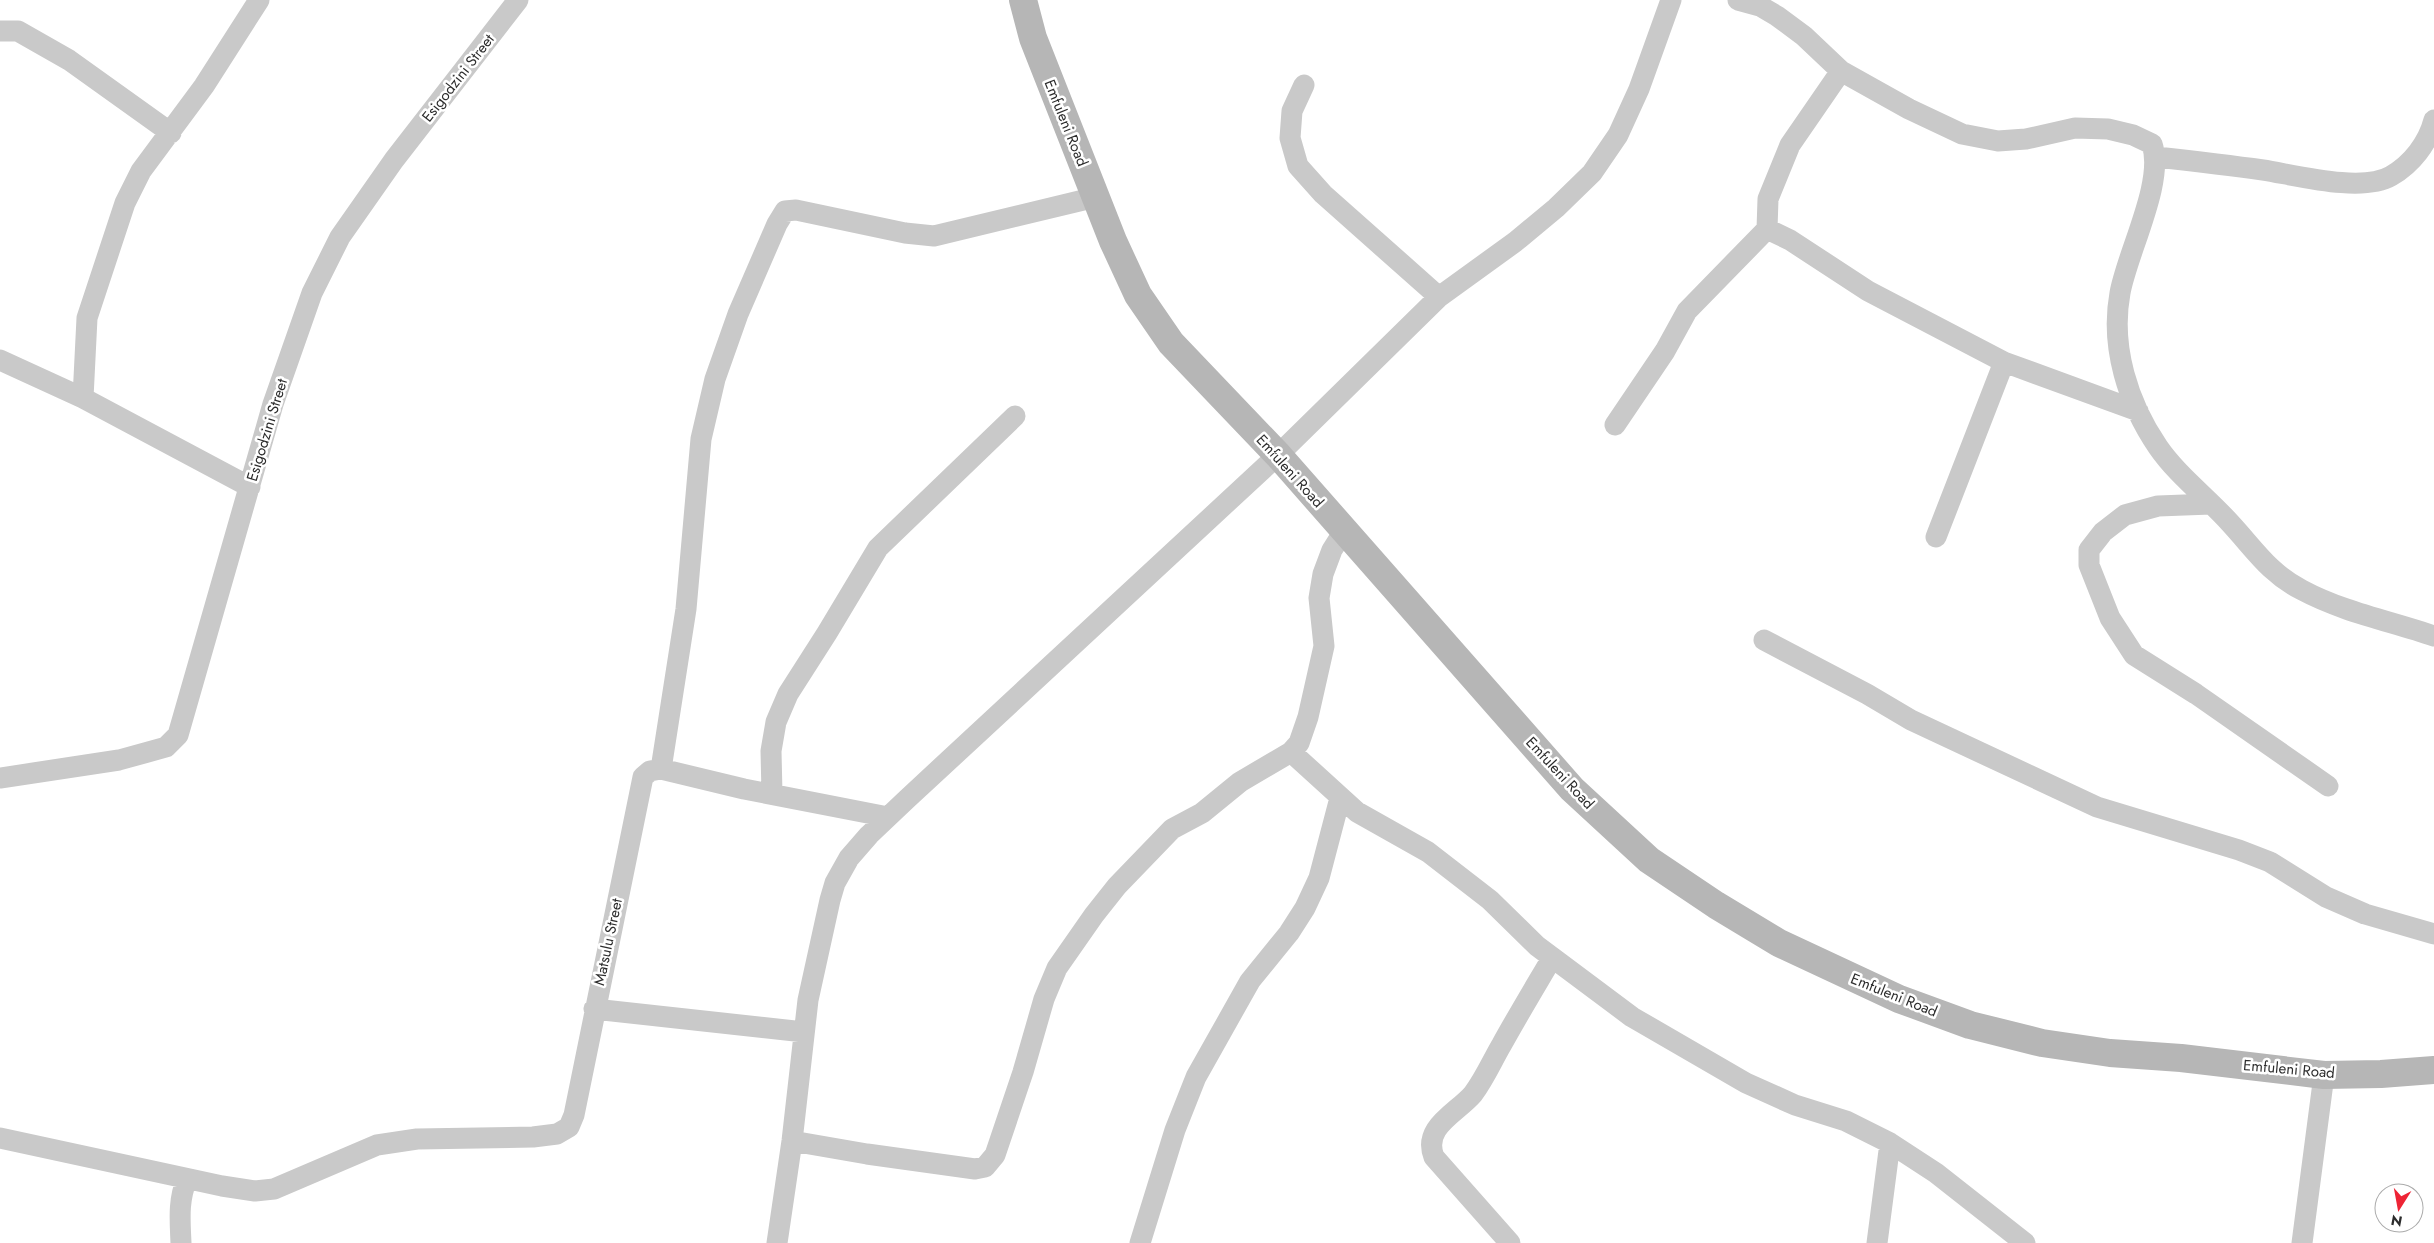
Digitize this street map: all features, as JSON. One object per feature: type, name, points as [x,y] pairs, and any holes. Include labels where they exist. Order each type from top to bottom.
[{"type":"street","points":[[83,398],[87,318],[125,203],[141,172],[204,86],[259,0]]},
{"type":"street","name":"Esigodzini Street","points":[[0,778],[119,760],[166,747],[178,735],[273,404],[309,302],[340,237],[394,160],[518,0]]},
{"type":"street","name":"Emfuleni Road","points":[[1023,0],[1033,38],[1112,241],[1138,296],[1171,343],[1278,455],[1572,789],[1649,860],[1716,905],[1779,943],[1899,999],[1970,1025],[2042,1043],[2110,1053],[2181,1058],[2324,1075],[2381,1074],[2434,1070]]},
{"type":"street","points":[[777,1243],[792,1141],[808,1000],[835,883],[849,858],[888,817],[1278,455],[1438,297],[1515,242],[1556,208],[1592,173],[1618,135],[1639,89],[1670,0]]},
{"type":"street","points":[[1738,0],[1760,6],[1777,16],[1811,43],[1841,72],[1962,134],[1998,141],[2026,139],[2075,128],[2108,129],[2133,135],[2152,144],[2156,157],[2153,184],[2120,294],[2117,332],[2124,380],[2158,448],[2212,504],[2260,560],[2300,589],[2328,603],[2434,636]]},
{"type":"street","points":[[0,31],[18,32],[69,60],[170,132]]},
{"type":"street","points":[[1615,425],[1665,351],[1687,312],[1767,228],[1768,199],[1790,145],[1841,72]]},
{"type":"street","points":[[1304,85],[1292,111],[1290,138],[1298,166],[1323,194],[1438,297]]},
{"type":"street","points":[[2156,157],[2302,178],[2369,182],[2390,177],[2412,160],[2430,136],[2434,120]]},
{"type":"street","points":[[888,817],[661,770],[686,609],[700,439],[715,378],[738,314],[785,211],[796,210],[905,233],[934,236],[1096,196]]},
{"type":"street","points":[[1767,228],[1790,240],[1868,291],[2004,362],[2138,411]]},
{"type":"street","points":[[0,360],[83,398],[250,487]]},
{"type":"street","points":[[1936,538],[2004,362]]},
{"type":"street","points":[[772,794],[771,751],[776,722],[788,694],[827,634],[878,548],[1015,416]]},
{"type":"street","points":[[2212,504],[2158,506],[2125,515],[2103,532],[2090,550],[2089,566],[2110,618],[2134,655],[2196,694],[2328,786]]},
{"type":"street","points":[[792,1141],[877,1156],[975,1168],[985,1167],[995,1155],[1023,1072],[1044,999],[1057,968],[1077,939],[1117,886],[1153,845],[1172,829],[1202,813],[1240,782],[1291,752],[1299,743],[1308,718],[1324,646],[1318,598],[1323,574],[1332,550],[1344,531]]},
{"type":"street","points":[[1764,640],[1867,694],[1911,720],[2097,807],[2239,850],[2270,862],[2326,898],[2365,914],[2434,934]]},
{"type":"street","points":[[1291,752],[1357,812],[1428,852],[1490,900],[1537,946],[1632,1017],[1746,1083],[1795,1105],[1846,1121],[1890,1144],[1936,1174],[2025,1243]]},
{"type":"street","name":"Matsulu Street","points":[[187,1179],[256,1191],[274,1189],[377,1144],[417,1139],[533,1137],[557,1134],[569,1127],[574,1115],[594,1009],[643,777],[650,771],[661,770]]},
{"type":"street","points":[[1140,1243],[1175,1130],[1196,1077],[1250,981],[1289,933],[1305,908],[1319,878],[1340,798]]},
{"type":"street","points":[[1510,1243],[1434,1157],[1431,1141],[1434,1132],[1472,1096],[1489,1072],[1500,1047],[1552,958]]},
{"type":"street","points":[[594,1009],[804,1032]]},
{"type":"street","points":[[2302,1243],[2324,1075]]},
{"type":"street","points":[[0,1138],[187,1179],[181,1192],[181,1243]]},
{"type":"street","points":[[1877,1243],[1890,1144]]}]
